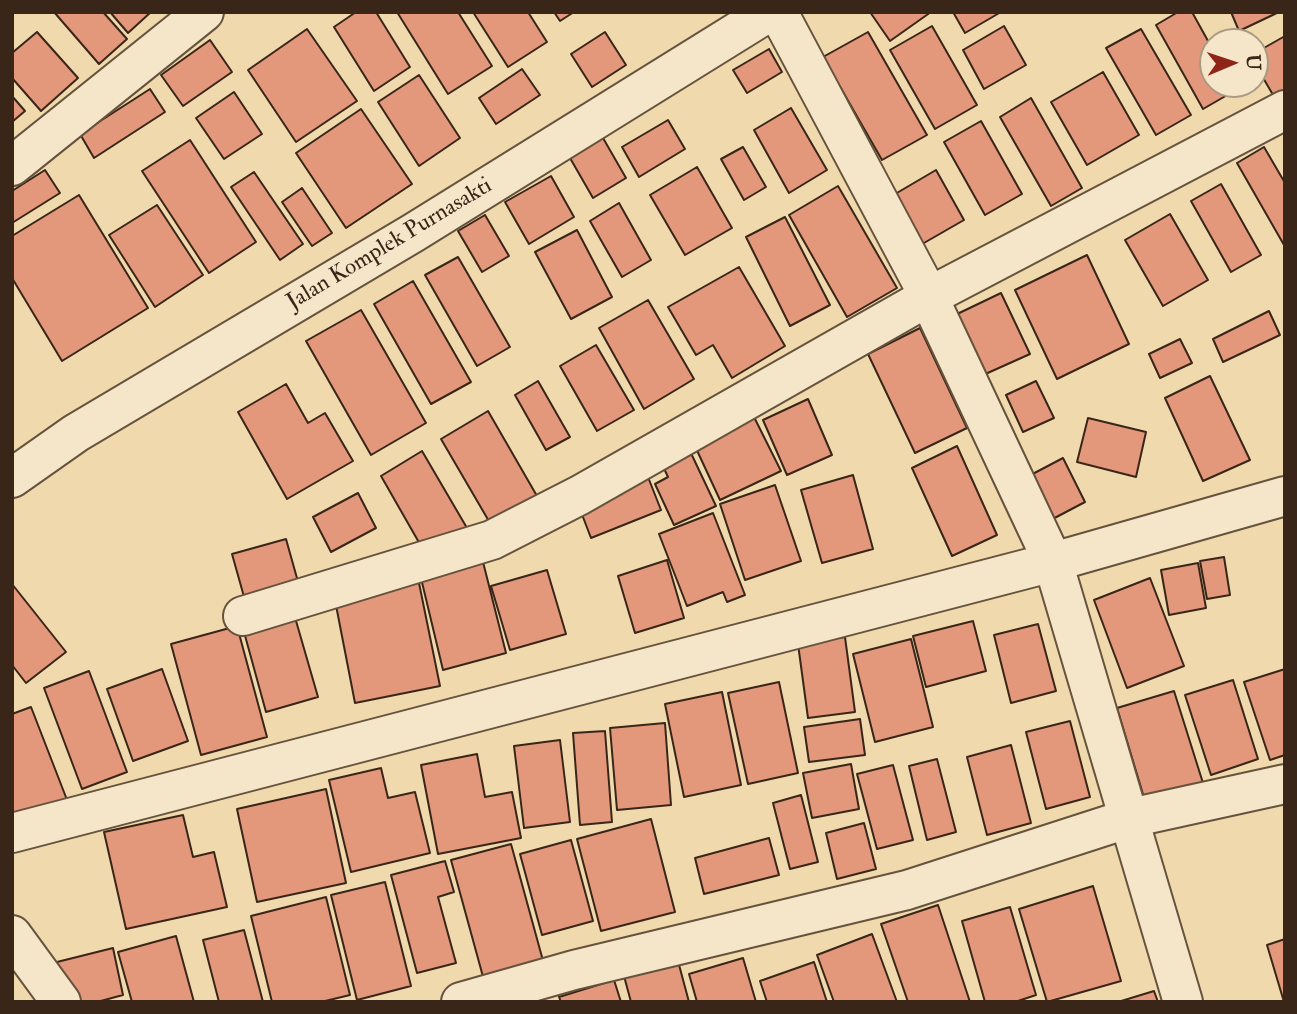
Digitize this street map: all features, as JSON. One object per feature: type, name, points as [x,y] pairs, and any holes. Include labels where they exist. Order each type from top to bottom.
[{"type":"street","points":[[12,166],[204,12]]},
{"type":"street","name":"Jalan Komplek Purnasakti","points":[[12,478],[76,433],[413,233],[769,12]]},
{"type":"street","points":[[778,12],[928,297],[1053,562],[1183,1002]]},
{"type":"street","points":[[243,616],[492,540],[580,495],[928,297],[1285,110]]},
{"type":"street","points":[[12,833],[1053,562],[1285,496]]},
{"type":"street","points":[[461,1002],[574,970],[907,890],[1130,818],[1285,784]]},
{"type":"street","points":[[12,935],[61,1002]]},
{"type":"building","points":[[54,12],[103,12],[127,39],[99,64]]},
{"type":"building","points":[[110,12],[151,12],[128,33]]},
{"type":"building","points":[[356,12],[376,12],[410,67],[374,91],[334,27]]},
{"type":"building","points":[[397,12],[458,12],[492,66],[448,94]]},
{"type":"building","points":[[473,12],[528,12],[547,42],[508,67]]},
{"type":"building","points":[[554,12],[574,12],[560,21]]},
{"type":"building","points":[[870,12],[931,12],[890,41]]},
{"type":"building","points":[[953,12],[1001,12],[965,33]]},
{"type":"building","points":[[1178,12],[1192,12],[1201,28],[1199,98],[1222,98],[1203,109],[1156,25]]},
{"type":"building","points":[[1231,12],[1279,12],[1245,28],[1238,28]]},
{"type":"building","points":[[932,26],[977,105],[935,129],[890,50]]},
{"type":"building","points":[[1004,26],[1026,65],[984,89],[963,50]]},
{"type":"building","points":[[307,29],[357,101],[296,142],[248,70]]},
{"type":"building","points":[[1141,29],[1191,115],[1156,135],[1106,48]]},
{"type":"building","points":[[37,32],[78,78],[41,111],[12,78],[12,53]]},
{"type":"building","points":[[605,32],[626,65],[592,87],[571,54]]},
{"type":"building","points":[[868,32],[927,135],[882,160],[823,57]]},
{"type":"building","points":[[1285,36],[1285,95],[1276,100],[1269,88],[1269,45]]},
{"type":"building","points":[[210,40],[232,72],[183,106],[161,75]]},
{"type":"building","points":[[769,49],[782,72],[747,93],[733,70]]},
{"type":"building","points":[[522,69],[540,95],[496,124],[479,98]]},
{"type":"building","points":[[1103,72],[1139,135],[1087,165],[1051,102]]},
{"type":"building","points":[[419,75],[460,138],[419,166],[378,102]]},
{"type":"building","points":[[150,89],[165,112],[94,158],[80,134]]},
{"type":"building","points":[[234,92],[262,134],[224,159],[196,118]]},
{"type":"building","points":[[12,96],[25,111],[12,122]]},
{"type":"building","points":[[1031,98],[1082,188],[1051,206],[1000,117]]},
{"type":"building","points":[[791,108],[827,170],[789,193],[754,130]]},
{"type":"building","points":[[361,109],[412,184],[346,228],[296,153]]},
{"type":"building","points":[[668,120],[685,149],[639,177],[622,147]]},
{"type":"building","points":[[981,121],[1022,194],[985,215],[944,142]]},
{"type":"building","points":[[603,138],[626,178],[593,198],[570,158]]},
{"type":"building","points":[[190,140],[256,242],[209,273],[142,171]]},
{"type":"building","points":[[743,147],[766,187],[744,200],[721,159]]},
{"type":"building","points":[[1264,147],[1285,183],[1284,245],[1237,163]]},
{"type":"building","points":[[697,167],[732,228],[685,255],[650,195]]},
{"type":"building","points":[[45,170],[60,193],[12,223],[12,191]]},
{"type":"building","points":[[936,170],[964,220],[917,247],[890,197]]},
{"type":"building","points":[[254,172],[303,244],[280,260],[231,187]]},
{"type":"building","points":[[551,176],[574,217],[529,244],[505,202]]},
{"type":"building","points":[[1221,184],[1261,255],[1231,272],[1191,201]]},
{"type":"building","points":[[838,186],[897,288],[847,317],[789,215]]},
{"type":"building","points":[[302,188],[332,233],[312,246],[282,202]]},
{"type":"building","points":[[79,195],[148,308],[62,361],[12,278],[12,236]]},
{"type":"building","points":[[619,203],[651,260],[622,277],[590,221]]},
{"type":"building","points":[[157,205],[203,275],[155,307],[109,235]]},
{"type":"building","points":[[1170,214],[1208,280],[1163,306],[1125,240]]},
{"type":"building","points":[[485,215],[509,256],[482,272],[458,231]]},
{"type":"building","points":[[785,217],[830,305],[790,326],[746,237]]},
{"type":"building","points":[[577,230],[612,297],[571,319],[535,252]]},
{"type":"building","points":[[1087,255],[1129,344],[1057,379],[1015,290]]},
{"type":"building","points":[[458,257],[510,347],[477,366],[425,275]]},
{"type":"building","points":[[739,267],[785,346],[732,378],[713,345],[696,355],[668,307]]},
{"type":"building","points":[[413,281],[471,382],[431,404],[374,304]]},
{"type":"building","points":[[1001,293],[1030,354],[981,376],[953,316]]},
{"type":"building","points":[[648,300],[694,379],[644,409],[599,328]]},
{"type":"building","points":[[361,310],[426,423],[371,455],[306,341]]},
{"type":"building","points":[[1269,311],[1280,335],[1223,362],[1213,339]]},
{"type":"building","points":[[920,328],[967,428],[915,453],[868,354]]},
{"type":"building","points":[[1180,339],[1192,363],[1160,378],[1149,354]]},
{"type":"building","points":[[596,345],[634,410],[597,431],[560,366]]},
{"type":"building","points":[[1210,376],[1250,460],[1203,481],[1165,398]]},
{"type":"building","points":[[538,381],[570,437],[546,450],[515,395]]},
{"type":"building","points":[[1036,381],[1054,418],[1023,432],[1006,395]]},
{"type":"building","points":[[286,384],[308,423],[325,413],[353,461],[287,499],[238,412]]},
{"type":"building","points":[[808,399],[832,455],[787,475],[763,420]]},
{"type":"building","points":[[488,411],[537,496],[490,523],[441,439]]},
{"type":"building","points":[[753,415],[781,471],[720,500],[694,444]]},
{"type":"building","points":[[1088,418],[1146,432],[1136,477],[1077,462]]},
{"type":"building","points":[[957,446],[997,535],[952,556],[912,468]]},
{"type":"building","points":[[689,449],[716,506],[674,525],[655,484],[668,477],[661,462]]},
{"type":"building","points":[[422,451],[467,528],[425,553],[381,476]]},
{"type":"building","points":[[1063,458],[1085,502],[1047,522],[1025,478]]},
{"type":"building","points":[[853,475],[873,549],[822,563],[801,490]]},
{"type":"building","points":[[648,477],[661,510],[591,538],[578,504]]},
{"type":"building","points":[[775,485],[801,561],[745,580],[720,504]]},
{"type":"building","points":[[358,493],[376,528],[331,552],[313,517]]},
{"type":"building","points":[[713,513],[745,595],[727,602],[723,592],[687,606],[659,534]]},
{"type":"building","points":[[286,539],[302,596],[248,611],[232,554]]},
{"type":"building","points":[[1224,557],[1230,595],[1207,599],[1200,561]]},
{"type":"building","points":[[482,558],[506,653],[443,670],[420,574]]},
{"type":"building","points":[[667,560],[684,618],[635,633],[618,576]]},
{"type":"building","points":[[1198,563],[1206,608],[1169,615],[1161,570]]},
{"type":"building","points":[[547,570],[566,634],[510,650],[491,586]]},
{"type":"building","points":[[418,578],[440,686],[355,703],[334,595]]},
{"type":"building","points":[[1150,578],[1184,666],[1127,688],[1094,600]]},
{"type":"building","points":[[12,584],[66,652],[26,683],[12,665]]},
{"type":"building","points":[[292,607],[318,697],[266,712],[241,621]]},
{"type":"building","points":[[973,621],[986,671],[926,687],[913,636]]},
{"type":"building","points":[[1038,624],[1056,691],[1011,703],[994,635]]},
{"type":"building","points":[[237,626],[267,737],[201,755],[171,644]]},
{"type":"building","points":[[845,637],[855,712],[808,718],[798,644]]},
{"type":"building","points":[[911,639],[933,727],[875,742],[853,654]]},
{"type":"building","points":[[162,669],[188,741],[133,761],[107,689]]},
{"type":"building","points":[[1285,669],[1285,755],[1270,760],[1244,682]]},
{"type":"building","points":[[89,671],[127,772],[82,789],[44,688]]},
{"type":"building","points":[[1233,680],[1258,759],[1211,775],[1185,695]]},
{"type":"building","points":[[779,682],[798,773],[748,784],[728,693]]},
{"type":"building","points":[[1174,691],[1203,783],[1145,801],[1117,708]]},
{"type":"building","points":[[722,692],[741,785],[684,797],[665,704]]},
{"type":"building","points":[[31,707],[69,805],[12,821],[12,714]]},
{"type":"building","points":[[860,719],[865,755],[809,762],[804,727]]},
{"type":"building","points":[[1070,721],[1090,797],[1046,809],[1026,732]]},
{"type":"building","points":[[665,723],[671,805],[617,810],[610,728]]},
{"type":"building","points":[[605,731],[612,822],[580,825],[573,733]]},
{"type":"building","points":[[560,740],[570,822],[524,828],[514,746]]},
{"type":"building","points":[[1011,745],[1031,823],[987,835],[967,757]]},
{"type":"building","points":[[477,754],[485,797],[512,792],[521,838],[438,854],[421,765]]},
{"type":"building","points":[[937,759],[956,832],[927,840],[909,766]]},
{"type":"building","points":[[851,764],[859,809],[812,818],[803,773]]},
{"type":"building","points":[[893,765],[913,840],[877,849],[857,774]]},
{"type":"building","points":[[381,768],[388,798],[415,792],[430,853],[351,872],[329,780]]},
{"type":"building","points":[[326,789],[346,883],[257,902],[237,809]]},
{"type":"building","points":[[801,795],[818,862],[790,869],[773,803]]},
{"type":"building","points":[[183,815],[193,857],[214,852],[227,907],[126,929],[104,832]]},
{"type":"building","points":[[651,819],[675,912],[601,931],[577,839]]},
{"type":"building","points":[[864,823],[876,869],[837,879],[826,833]]},
{"type":"building","points":[[769,838],[779,875],[704,894],[695,858]]},
{"type":"building","points":[[571,840],[593,921],[542,935],[520,854]]},
{"type":"building","points":[[511,844],[545,968],[485,984],[451,860]]},
{"type":"building","points":[[445,861],[454,892],[438,897],[456,963],[417,973],[391,875]]},
{"type":"building","points":[[385,882],[411,986],[357,1000],[331,895]]},
{"type":"building","points":[[1093,886],[1121,981],[1047,1002],[1019,909]]},
{"type":"building","points":[[326,897],[350,995],[321,1002],[272,1002],[251,916]]},
{"type":"building","points":[[938,905],[970,1002],[908,1002],[881,924]]},
{"type":"building","points":[[1010,907],[1036,995],[1015,1002],[985,1002],[962,921]]},
{"type":"building","points":[[244,930],[263,1002],[219,1002],[203,940]]},
{"type":"building","points":[[872,934],[897,1002],[834,1002],[817,955]]},
{"type":"building","points":[[176,936],[194,1002],[132,1002],[118,952]]},
{"type":"building","points":[[1285,939],[1285,1002],[1284,1002],[1267,945]]},
{"type":"building","points":[[113,948],[123,995],[97,1002],[66,1002],[57,962]]},
{"type":"building","points":[[743,958],[756,1002],[697,1002],[689,974]]},
{"type":"building","points":[[678,961],[689,1002],[631,1002],[624,976]]},
{"type":"building","points":[[814,962],[827,1002],[767,1002],[760,981]]},
{"type":"building","points":[[614,980],[621,1002],[561,1002],[559,997]]},
{"type":"building","points":[[1154,991],[1158,1002],[1118,1002]]}]
